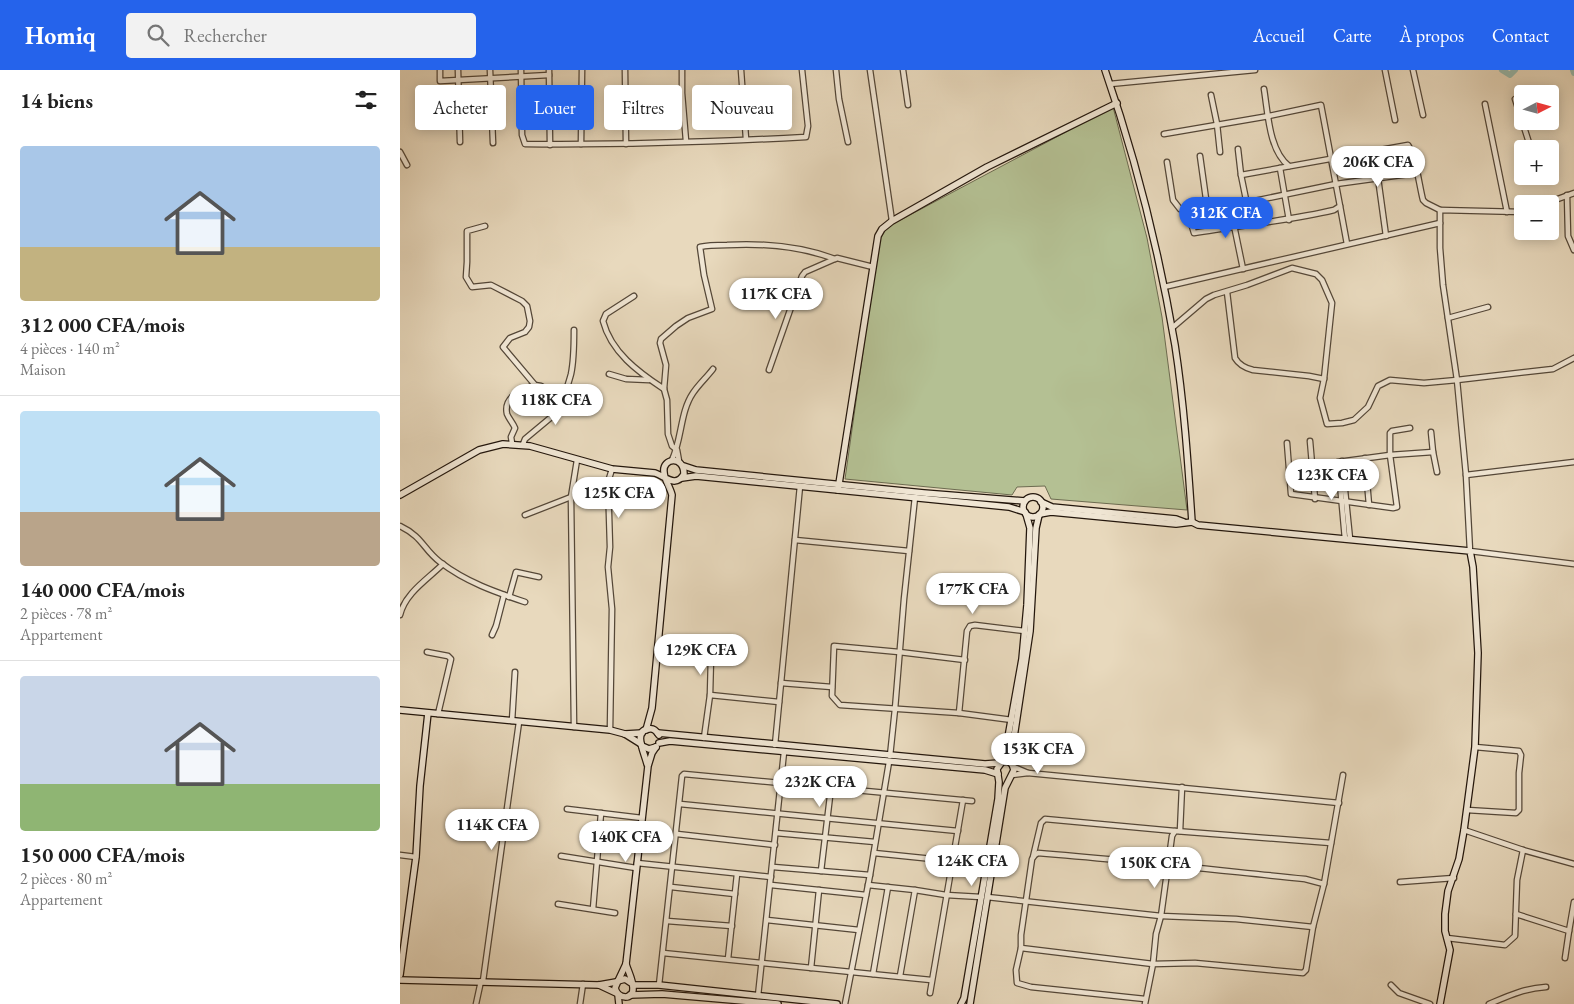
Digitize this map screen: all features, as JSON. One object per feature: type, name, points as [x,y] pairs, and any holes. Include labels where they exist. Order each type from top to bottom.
[{"type":"street","points":[[440,70],[440,81],[521,77],[549,73],[550,145]]},
{"type":"street","points":[[458,70],[460,142]]},
{"type":"street","points":[[490,70],[493,142]]},
{"type":"street","points":[[521,70],[522,135],[525,144],[550,145],[806,137],[808,126],[802,70]]},
{"type":"street","points":[[581,144],[582,70]]},
{"type":"street","points":[[625,70],[626,144]]},
{"type":"street","points":[[682,70],[686,141]]},
{"type":"street","points":[[741,70],[746,139]]},
{"type":"street","points":[[836,70],[839,99],[848,142]]},
{"type":"street","points":[[870,70],[892,222]]},
{"type":"street","points":[[902,70],[908,105]]},
{"type":"street","points":[[1106,70],[1141,187],[1172,328],[1184,417],[1189,522]]},
{"type":"street","points":[[1110,84],[1217,72],[1255,70]]},
{"type":"street","points":[[1385,70],[1395,120]]},
{"type":"street","points":[[1413,70],[1423,115]]},
{"type":"street","points":[[1264,89],[1274,143],[1282,161],[1289,166]]},
{"type":"street","points":[[1211,95],[1220,152]]},
{"type":"street","points":[[838,487],[878,236],[882,229],[987,167],[1117,103]]},
{"type":"street","points":[[1485,104],[1507,212]]},
{"type":"street","points":[[1164,134],[1321,105],[1347,244]]},
{"type":"street","points":[[1241,175],[1408,145],[1413,153],[1423,200],[1426,203],[1440,210],[1514,212]]},
{"type":"street","points":[[1238,149],[1251,224]]},
{"type":"street","points":[[400,152],[407,165]]},
{"type":"street","points":[[1200,156],[1207,206]]},
{"type":"street","points":[[1167,162],[1173,200],[1180,209],[1187,210],[1207,206],[1230,206],[1336,184],[1416,173]]},
{"type":"street","points":[[1280,168],[1289,220]]},
{"type":"street","points":[[1378,178],[1386,236]]},
{"type":"street","points":[[1559,198],[1574,193]]},
{"type":"street","points":[[1567,195],[1568,236],[1574,250]]},
{"type":"street","points":[[1230,206],[1243,269]]},
{"type":"street","points":[[1187,210],[1194,233],[1233,226],[1289,220],[1334,210],[1340,206]]},
{"type":"street","points":[[1440,210],[1440,248],[1457,380],[1466,475],[1470,551],[1474,568],[1478,653],[1475,747],[1468,810],[1454,878],[1448,891],[1445,931],[1450,950],[1440,1004]]},
{"type":"street","points":[[1164,288],[1440,223]]},
{"type":"street","points":[[486,226],[467,231],[468,262],[466,277],[472,287],[491,285],[522,301],[527,306],[530,321],[529,327],[524,332],[510,338],[503,347],[535,385]]},
{"type":"street","points":[[677,450],[672,446],[668,434],[667,400],[664,389],[666,365],[660,348],[661,339],[688,318],[712,309],[700,247],[744,244],[783,246],[813,251],[835,259],[873,267]]},
{"type":"street","points":[[769,370],[802,276],[805,272],[835,259]]},
{"type":"street","points":[[1172,328],[1206,299],[1288,269],[1297,269],[1316,274],[1322,280],[1332,303],[1324,379],[1320,398],[1327,424],[1354,420],[1368,407],[1378,386],[1390,380],[1424,383],[1553,369],[1574,358]]},
{"type":"street","points":[[1227,292],[1235,358],[1238,363],[1247,369],[1324,379]]},
{"type":"street","points":[[634,296],[606,314],[602,321],[607,335],[625,359],[664,389]]},
{"type":"street","points":[[1448,318],[1488,307]]},
{"type":"street","points":[[561,409],[562,399],[571,373],[574,330]]},
{"type":"street","points":[[676,461],[684,414],[692,394],[713,369]]},
{"type":"street","points":[[608,374],[626,379],[650,380]]},
{"type":"street","points":[[512,443],[511,437],[515,428],[508,415],[507,406],[514,394],[535,385],[541,386],[562,399]]},
{"type":"street","points":[[523,444],[525,439],[561,409],[586,407]]},
{"type":"street","points":[[1287,443],[1291,494],[1344,503],[1394,508],[1397,507],[1390,455],[1390,433],[1410,428]]},
{"type":"street","points":[[1432,432],[1437,472]]},
{"type":"street","points":[[1310,441],[1315,498]]},
{"type":"street","points":[[400,495],[479,450],[512,443],[523,444],[612,469],[655,473],[673,481],[696,476],[800,486],[838,487],[1010,501],[1026,501],[1034,498],[1052,507],[1176,520],[1198,525],[1470,551],[1574,564]]},
{"type":"street","points":[[1347,539],[1338,462],[1390,455],[1433,452]]},
{"type":"street","points":[[1365,458],[1369,505]]},
{"type":"street","points":[[574,727],[571,497],[577,460]]},
{"type":"street","points":[[648,766],[640,739],[650,720],[652,708],[672,495],[663,471],[668,462],[676,461],[696,470],[915,498],[1009,507],[1032,517],[1051,512],[1176,524],[1189,522]]},
{"type":"street","points":[[1466,475],[1574,462]]},
{"type":"street","points":[[644,473],[665,466]]},
{"type":"street","points":[[672,495],[684,474],[684,466]]},
{"type":"street","points":[[610,730],[612,609],[608,566],[610,547],[608,482],[612,469]]},
{"type":"street","points":[[775,745],[800,486]]},
{"type":"street","points":[[525,515],[571,497]]},
{"type":"street","points":[[845,1004],[870,876],[889,759],[915,498]]},
{"type":"street","points":[[970,1004],[998,799],[997,769],[1005,754],[1026,631],[1030,528],[1023,506],[1026,501]]},
{"type":"street","points":[[961,1004],[964,998],[1005,788],[1011,776],[1011,757],[1030,631],[1036,528],[1043,508],[1041,502]]},
{"type":"street","points":[[400,526],[416,534],[442,564],[467,580],[525,602]]},
{"type":"street","points":[[795,540],[910,551]]},
{"type":"street","points":[[400,615],[402,606],[410,595],[442,564]]},
{"type":"street","points":[[492,635],[516,572],[539,577]]},
{"type":"street","points":[[959,713],[967,630],[970,626],[974,624],[1026,631]]},
{"type":"street","points":[[964,660],[834,646],[832,696],[840,705],[959,713],[1012,720]]},
{"type":"street","points":[[426,652],[448,656],[451,659],[438,714]]},
{"type":"street","points":[[704,738],[710,695],[711,657]]},
{"type":"street","points":[[512,721],[515,672]]},
{"type":"street","points":[[781,683],[832,687]]},
{"type":"street","points":[[710,695],[779,702]]},
{"type":"street","points":[[619,1004],[614,988],[626,964],[648,766],[660,738],[652,708]]},
{"type":"street","points":[[400,710],[610,730],[625,734],[649,749],[670,742],[889,759],[985,764],[1008,761],[1028,773]]},
{"type":"street","points":[[400,975],[416,857],[420,786],[428,713]]},
{"type":"street","points":[[476,1004],[482,981],[519,722]]},
{"type":"street","points":[[625,734],[652,729],[657,732],[704,738],[985,770],[1004,778],[1028,773],[1338,803]]},
{"type":"street","points":[[1468,810],[1516,813],[1519,810],[1521,755],[1519,751],[1475,747]]},
{"type":"street","points":[[758,996],[784,752]]},
{"type":"street","points":[[659,986],[682,776],[684,774],[972,800]]},
{"type":"street","points":[[1020,948],[1153,964],[1195,963],[1303,973],[1306,970],[1313,927],[1324,884],[1343,775]]},
{"type":"street","points":[[1182,787],[1178,831],[1172,836],[1161,916],[1156,934],[1153,964],[1145,1001],[1031,987],[1017,982],[1016,970],[1032,859],[1041,823],[1045,819],[1178,831],[1331,843]]},
{"type":"street","points":[[821,871],[831,788]]},
{"type":"street","points":[[930,994],[963,800]]},
{"type":"street","points":[[680,804],[958,831]]},
{"type":"street","points":[[568,809],[642,818]]},
{"type":"street","points":[[593,909],[601,814]]},
{"type":"street","points":[[1464,830],[1523,850],[1574,864]]},
{"type":"street","points":[[776,833],[875,842]]},
{"type":"street","points":[[677,834],[775,845]]},
{"type":"street","points":[[1447,938],[1505,945],[1514,936],[1517,880],[1523,850]]},
{"type":"street","points":[[874,853],[952,861]]},
{"type":"street","points":[[1032,859],[1038,853],[1304,879],[1324,884]]},
{"type":"street","points":[[400,855],[416,857]]},
{"type":"street","points":[[561,856],[597,862],[673,867],[771,877]]},
{"type":"street","points":[[773,867],[870,876]]},
{"type":"street","points":[[728,959],[737,874]]},
{"type":"street","points":[[1400,882],[1454,878]]},
{"type":"street","points":[[771,885],[866,895]]},
{"type":"street","points":[[868,885],[946,895],[984,897],[1161,916],[1236,919],[1313,927]]},
{"type":"street","points":[[671,887],[735,894]]},
{"type":"street","points":[[873,974],[888,887]]},
{"type":"street","points":[[811,968],[819,890]]},
{"type":"street","points":[[900,976],[915,890]]},
{"type":"street","points":[[1565,958],[1574,902]]},
{"type":"street","points":[[558,904],[614,913]]},
{"type":"street","points":[[1516,914],[1569,931]]},
{"type":"street","points":[[767,920],[860,930]]},
{"type":"street","points":[[666,921],[732,926]]},
{"type":"street","points":[[663,953],[931,980]]},
{"type":"street","points":[[624,1004],[633,990],[626,964]]},
{"type":"street","points":[[400,980],[599,985],[625,979],[632,984],[837,1004]]},
{"type":"street","points":[[580,1004],[583,984]]},
{"type":"street","points":[[599,985],[622,997],[662,994],[778,1004]]},
{"type":"street","points":[[1391,985],[1399,993],[1430,1004]]},
{"type":"street","points":[[1489,1004],[1519,992],[1546,987]]},
{"type":"green space","points":[[1113,107],[1147,238],[1162,317],[1187,510],[1051,499],[1045,486],[1017,487],[1012,495],[845,479],[879,239],[884,231],[891,225]]},
{"type":"waterway","points":[[1502,70],[1510,75],[1515,70]]}]
